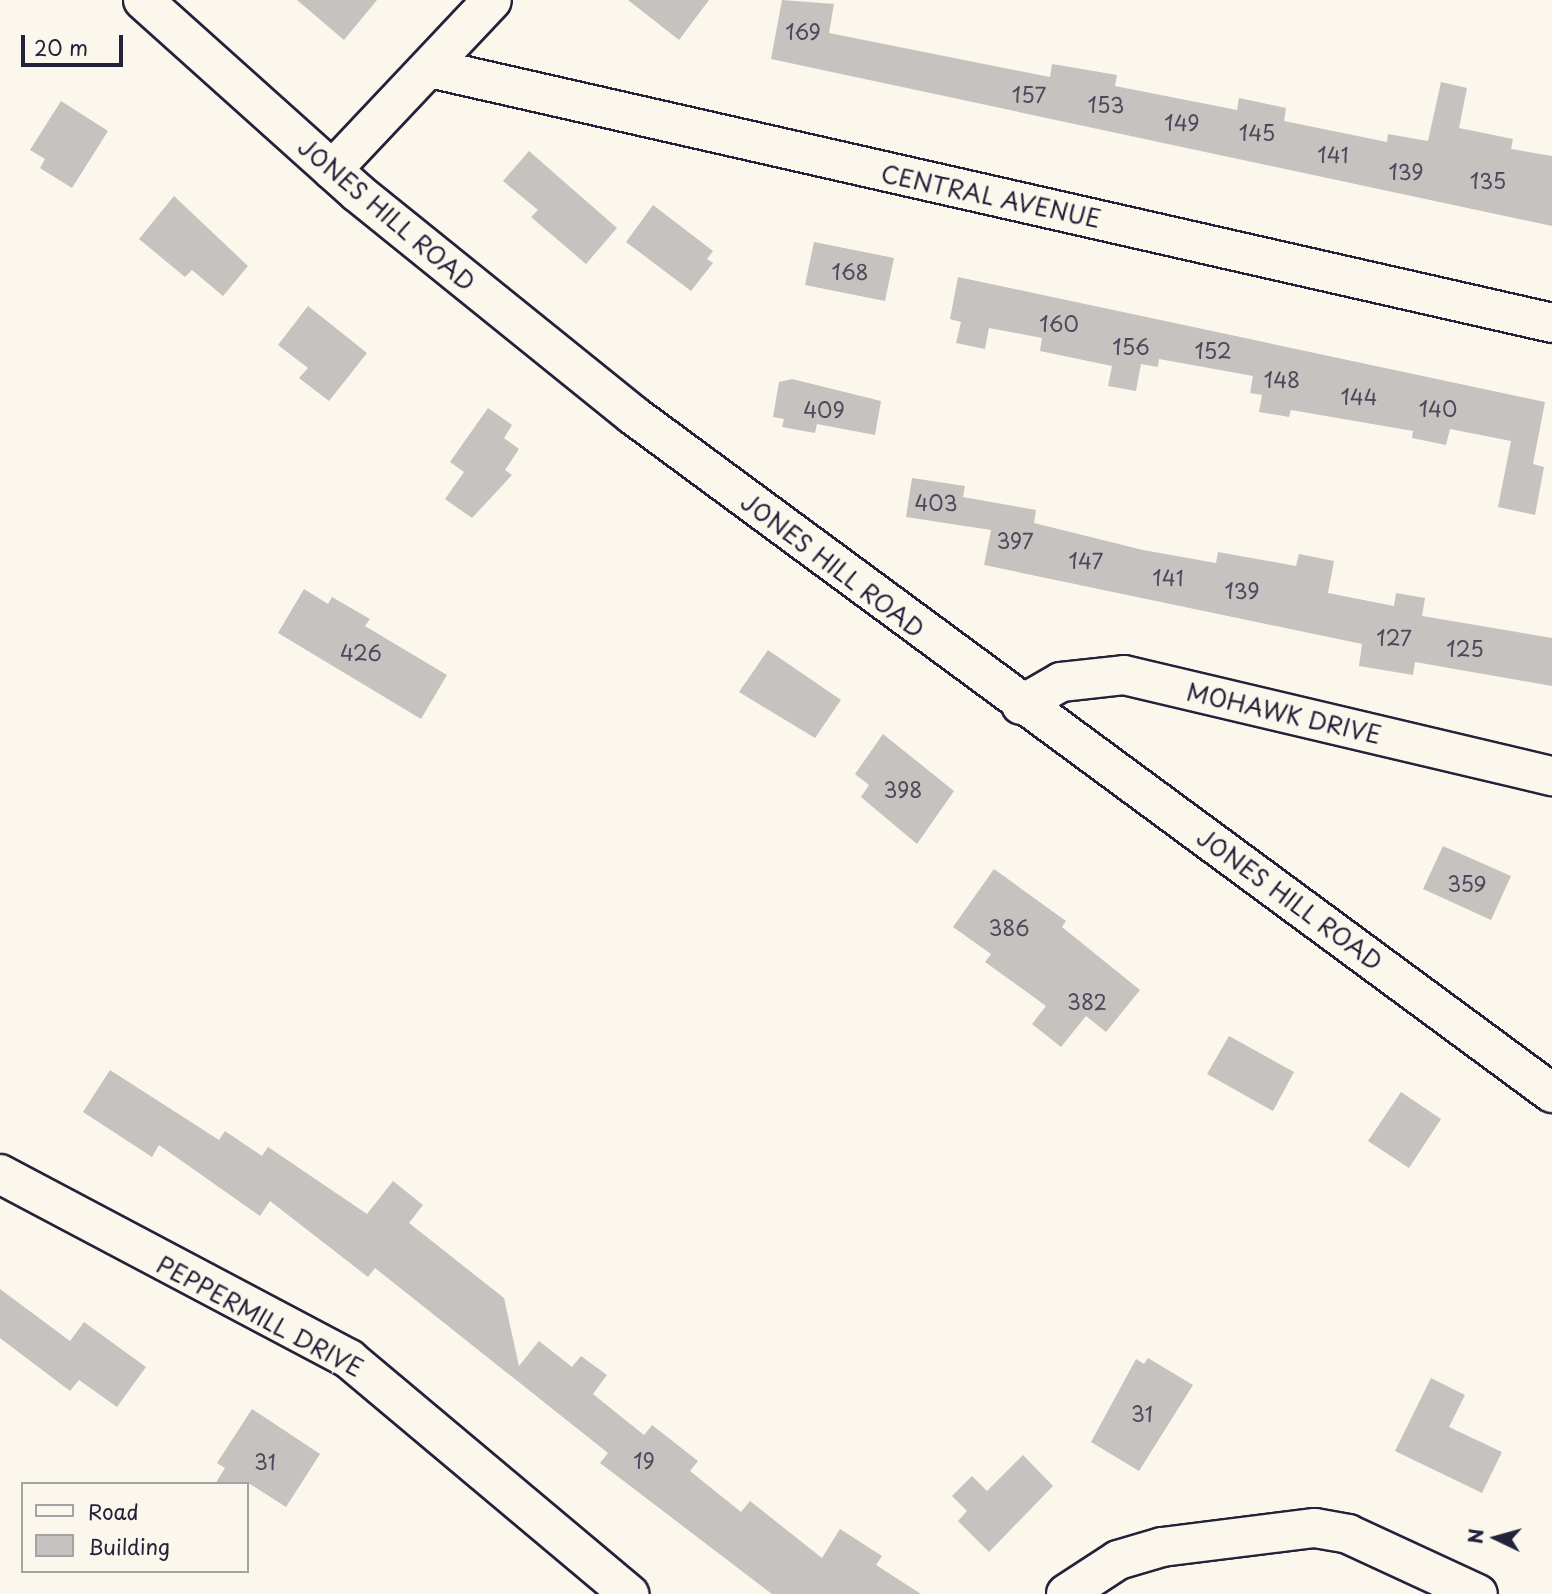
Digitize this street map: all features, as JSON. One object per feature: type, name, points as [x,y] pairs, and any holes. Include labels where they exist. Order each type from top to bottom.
[{"type":"street","name":"JONES HILL ROAD","points":[[143,0],[332,170],[633,415],[1021,705],[1552,1093]]},
{"type":"street","points":[[332,170],[492,0]]},
{"type":"street","name":"CENTRAL AVENUE","points":[[430,68],[1552,323]]},
{"type":"street","name":"MOHAWK DRIVE","points":[[1021,705],[1061,682],[1124,676],[1552,776]]},
{"type":"street","name":"PEPPERMILL DRIVE","points":[[0,1174],[349,1359],[629,1594]]},
{"type":"street","points":[[1066,1594],[1118,1560],[1162,1547],[1315,1528],[1348,1534],[1478,1594]]},
{"type":"building","points":[[297,0],[377,0],[344,40]]},
{"type":"building","points":[[628,0],[709,0],[679,40]]},
{"type":"building","points":[[782,0],[834,4],[829,33],[1050,77],[1052,64],[1117,75],[1115,86],[1237,110],[1239,98],[1286,108],[1284,121],[1387,142],[1388,134],[1428,141],[1441,82],[1467,88],[1459,128],[1513,139],[1511,149],[1552,156],[1552,226],[771,59]]},
{"type":"building","points":[[61,101],[108,131],[72,188],[40,168],[45,159],[30,150]]},
{"type":"building","points":[[529,151],[617,228],[586,264],[531,217],[538,210],[503,181]]},
{"type":"building","points":[[174,196],[248,266],[223,296],[192,270],[185,277],[139,239]]},
{"type":"building","points":[[653,205],[713,251],[707,259],[713,263],[691,291],[626,242]]},
{"type":"building","points":[[814,242],[894,258],[885,301],[805,285]]},
{"type":"building","points":[[958,277],[1545,402],[1533,464],[1544,467],[1535,515],[1498,507],[1511,441],[1450,429],[1446,445],[1412,438],[1413,431],[1291,410],[1289,417],[1259,412],[1262,395],[1250,393],[1253,376],[1159,359],[1158,367],[1141,364],[1136,391],[1108,386],[1112,366],[1040,351],[1042,338],[989,328],[985,349],[956,343],[961,322],[950,319]]},
{"type":"building","points":[[308,306],[367,353],[329,401],[299,378],[308,368],[278,345]]},
{"type":"building","points":[[792,379],[881,401],[875,435],[817,424],[815,433],[782,427],[784,419],[773,417],[779,382]]},
{"type":"building","points":[[488,408],[512,425],[504,438],[519,449],[505,470],[512,475],[472,518],[445,499],[464,472],[450,462]]},
{"type":"building","points":[[912,478],[965,486],[963,497],[1036,510],[1034,523],[1143,550],[1216,563],[1218,552],[1296,566],[1299,554],[1334,561],[1328,593],[1394,606],[1396,593],[1425,598],[1422,616],[1552,638],[1552,686],[1415,662],[1413,675],[1359,666],[1362,644],[984,565],[991,530],[906,517]]},
{"type":"building","points":[[304,589],[328,604],[332,597],[370,619],[365,626],[447,675],[421,719],[278,633]]},
{"type":"building","points":[[768,650],[841,700],[815,738],[739,692]]},
{"type":"building","points":[[883,734],[954,791],[917,844],[861,797],[869,785],[855,774]]},
{"type":"building","points":[[1443,846],[1511,876],[1491,920],[1423,889]]},
{"type":"building","points":[[994,869],[1066,921],[1062,927],[1140,990],[1106,1032],[1086,1016],[1061,1047],[1032,1024],[1046,1006],[985,962],[991,954],[953,927]]},
{"type":"building","points":[[1229,1036],[1294,1072],[1273,1111],[1207,1074]]},
{"type":"building","points":[[110,1070],[219,1140],[225,1131],[262,1156],[268,1147],[367,1214],[393,1181],[423,1205],[409,1223],[504,1298],[519,1366],[539,1341],[572,1367],[581,1356],[607,1375],[593,1394],[644,1435],[652,1425],[698,1461],[690,1471],[741,1512],[750,1501],[822,1558],[840,1529],[882,1556],[876,1565],[921,1594],[772,1594],[600,1463],[608,1453],[375,1268],[368,1277],[270,1201],[260,1216],[159,1145],[152,1157],[83,1112]]},
{"type":"building","points":[[1401,1092],[1441,1119],[1409,1168],[1368,1141]]},
{"type":"building","points":[[0,1289],[70,1341],[84,1322],[146,1367],[117,1407],[79,1380],[70,1391],[0,1338]]},
{"type":"building","points":[[1148,1358],[1193,1385],[1139,1471],[1091,1442],[1136,1359],[1144,1364]]},
{"type":"building","points":[[1431,1378],[1465,1395],[1449,1427],[1502,1452],[1482,1493],[1395,1451]]},
{"type":"building","points":[[252,1409],[320,1454],[286,1507],[248,1482],[216,1482],[225,1468],[217,1463]]},
{"type":"building","points":[[1023,1455],[1053,1486],[989,1552],[958,1521],[967,1511],[952,1496],[972,1476],[987,1491]]}]
